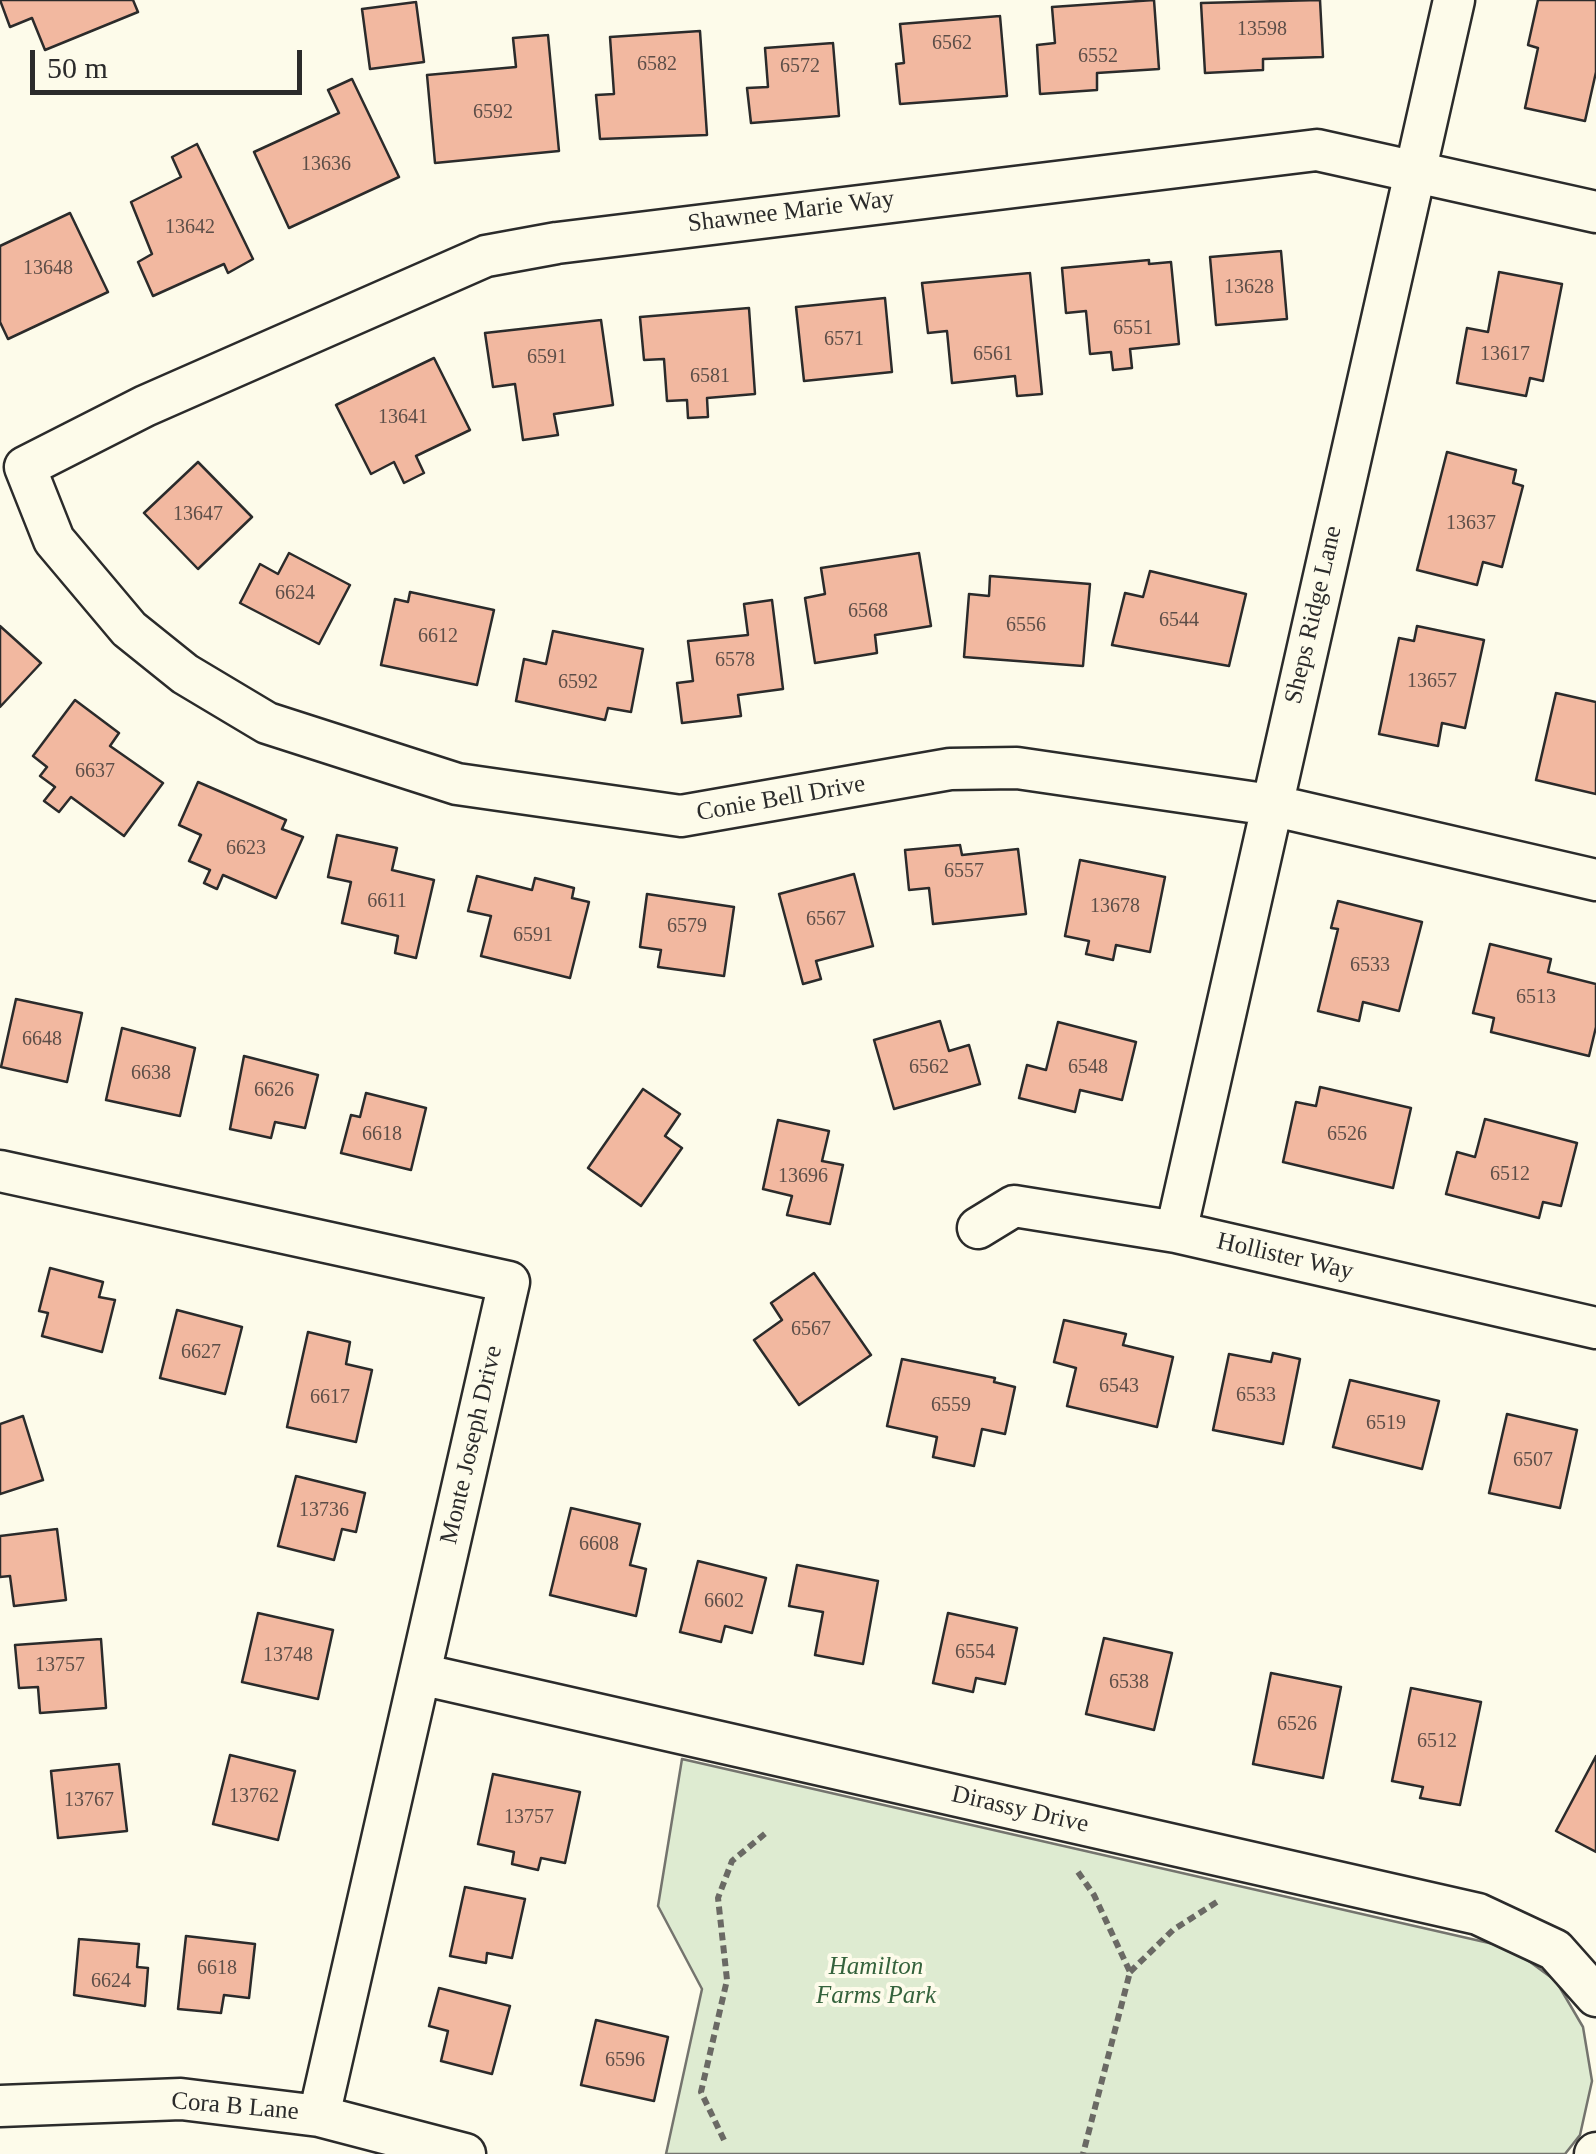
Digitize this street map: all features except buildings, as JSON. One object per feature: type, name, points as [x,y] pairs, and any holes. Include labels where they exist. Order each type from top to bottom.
[{"type":"street","name":"Sheps Ridge Lane","points":[[1176,1232],[1454,0]]},
{"type":"street","name":"Shawnee Marie Way","points":[[25,467],[145,406],[486,256],[700,222],[1317,150],[1596,212]]},
{"type":"street","name":"Conie Bell Drive","points":[[25,467],[54,540],[128,630],[185,674],[267,723],[457,784],[681,816],[950,768],[1017,768],[1271,805],[1596,880]]},
{"type":"street","name":"Monte Joseph Drive","points":[[0,1171],[509,1282],[318,2116]]},
{"type":"street","name":"Hollister Way","points":[[978,1228],[1014,1206],[1176,1232],[1596,1328]]},
{"type":"street","name":"Dirassy Drive","points":[[420,1674],[1478,1914],[1555,1950],[1596,1996]]},
{"type":"street","name":"Cora B Lane","points":[[0,2106],[181,2100],[318,2116],[465,2154]]},
{"type":"path","points":[[724,2140],[701,2092],[727,1980],[718,1898],[732,1860],[766,1832]]},
{"type":"path","points":[[1078,1872],[1094,1895],[1130,1972]]},
{"type":"path","points":[[1082,2154],[1130,1972],[1173,1930],[1220,1900]]},
{"type":"green space","name":"Hamilton Farms Park","points":[[682,1759],[1511,1948],[1556,1981],[1583,2027],[1592,2081],[1580,2135],[1565,2154],[666,2154],[702,1989],[658,1906]]}]
